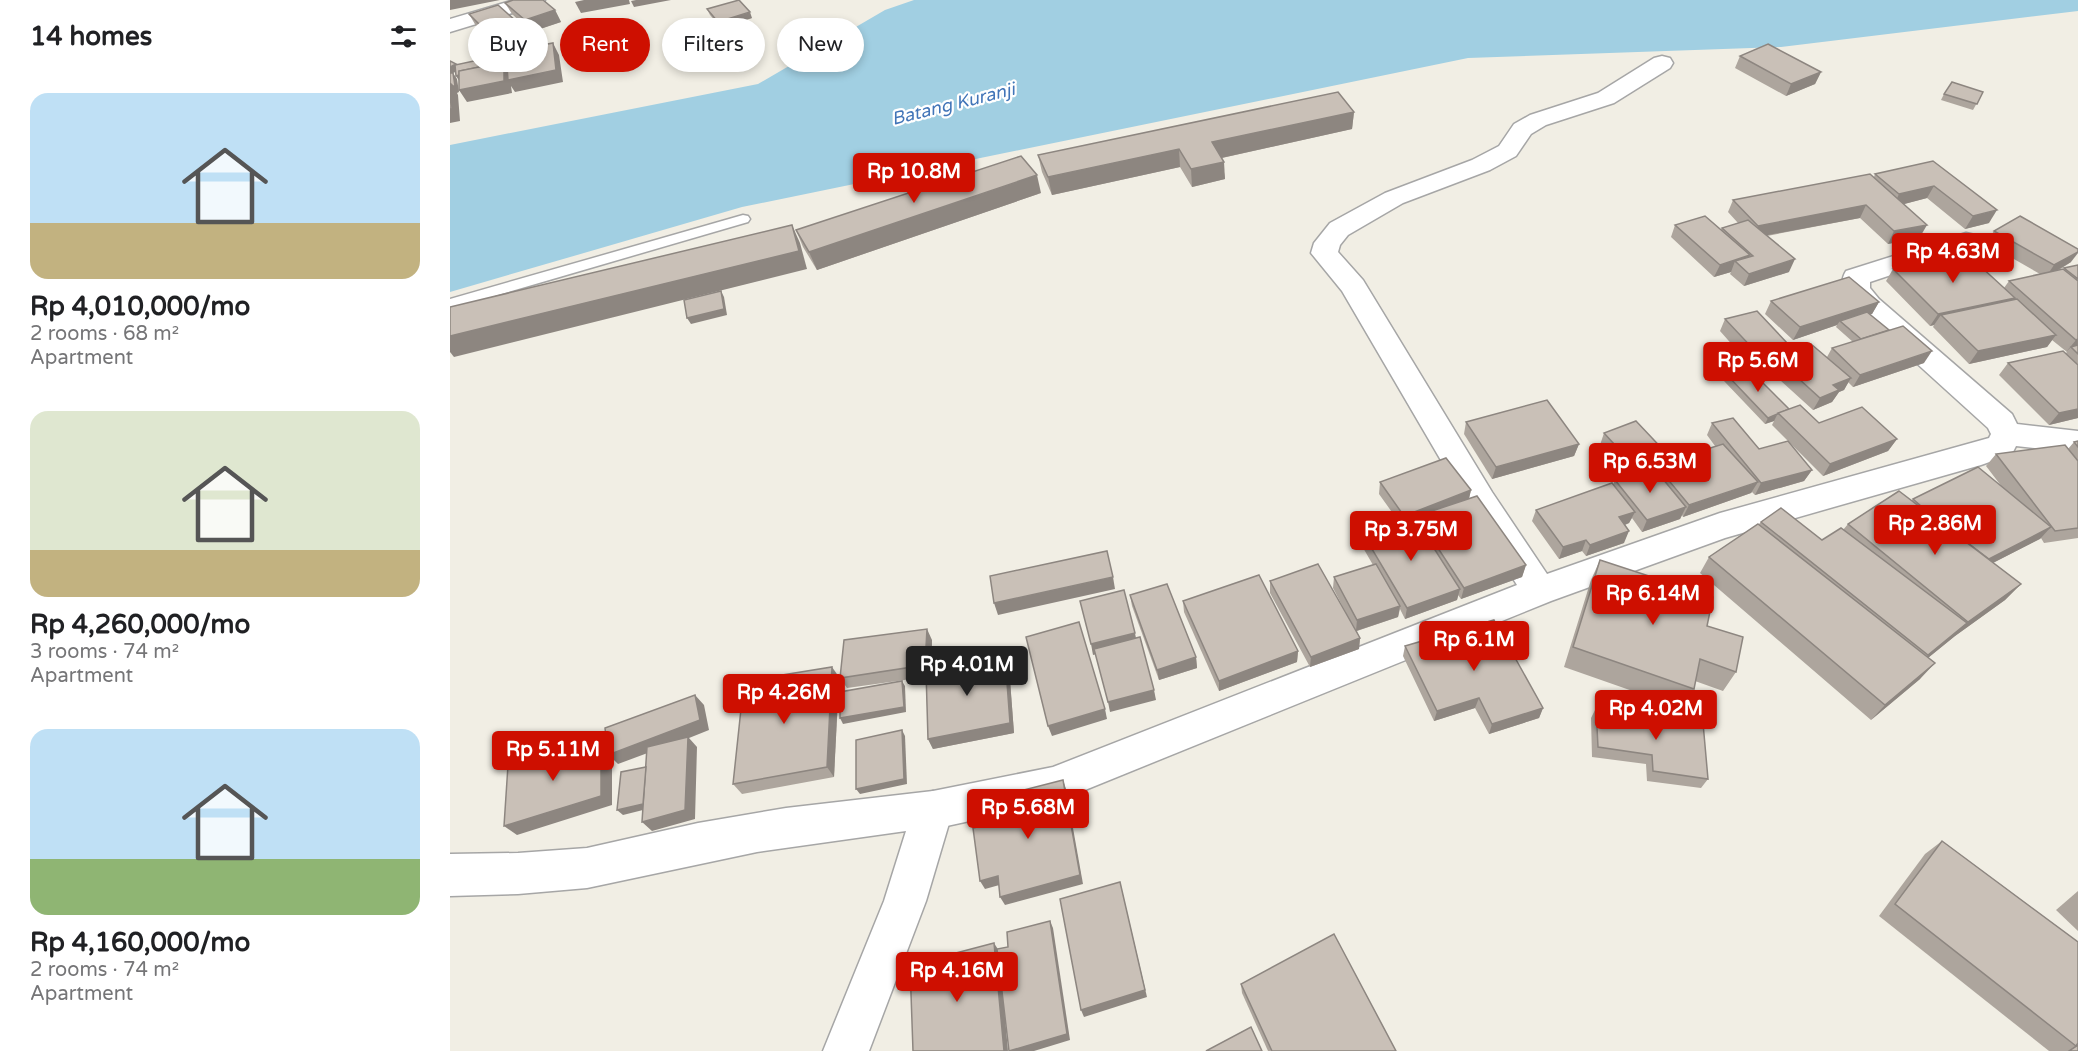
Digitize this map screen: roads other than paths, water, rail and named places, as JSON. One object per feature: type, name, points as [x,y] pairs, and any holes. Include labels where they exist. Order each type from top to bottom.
[{"type":"street","points":[[450,26],[535,0]]},
{"type":"street","points":[[1539,591],[1481,501],[1353,286],[1324,253],[1327,243],[1339,229],[1394,198],[1481,165],[1508,151],[1522,129],[1538,120],[1606,98],[1662,63]]},
{"type":"street","points":[[450,875],[498,875],[588,868],[696,843],[880,813],[933,810],[1053,785],[1539,591],[1720,526],[1970,457],[2001,446],[2006,434],[2001,422],[1869,305],[1856,289],[1856,277],[1966,241]]},
{"type":"street","points":[[2006,434],[2078,442]]},
{"type":"street","points":[[846,1051],[905,901],[933,810]]},
{"type":"lane","points":[[450,304],[743,219]]},
{"type":"water","name":"Batang Kuranji","points":[[914,0],[2078,0],[2078,11],[1781,47],[1468,58],[742,207],[450,292],[450,145],[758,84],[779,72],[864,72],[864,22],[885,10]]}]
